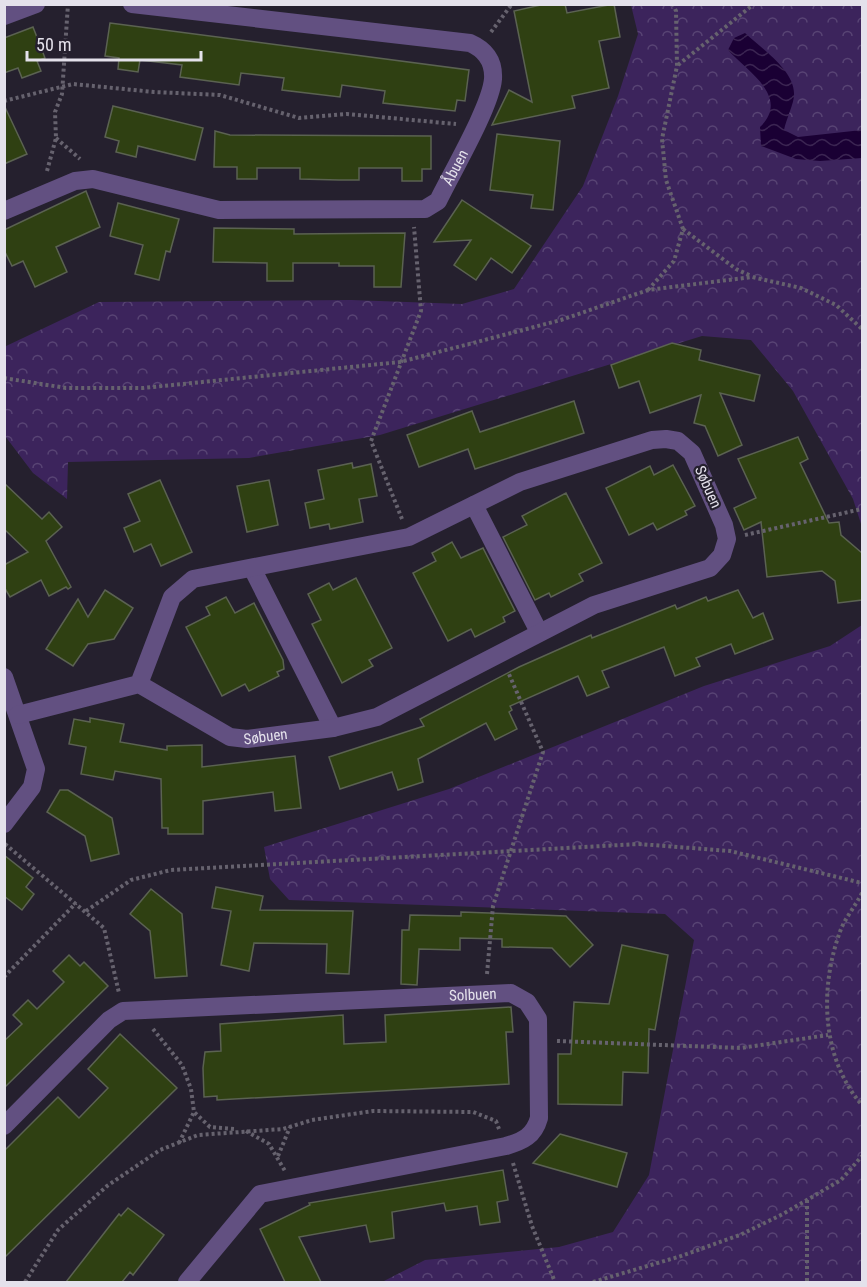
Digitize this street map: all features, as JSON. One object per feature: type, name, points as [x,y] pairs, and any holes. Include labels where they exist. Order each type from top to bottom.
[{"type":"street","points":[[4,16],[36,4]]},
{"type":"street","points":[[132,4],[461,41],[480,47]]},
{"type":"street","name":"Åbuen","points":[[4,211],[75,181],[93,179],[219,210],[412,211],[425,209],[438,201],[491,90],[493,79],[489,57],[480,47]]},
{"type":"street","name":"Søbuen","points":[[666,439],[678,441],[692,453],[724,525],[726,539],[722,555],[710,568],[594,605],[377,717],[333,728],[247,739],[230,737],[139,684],[172,597],[193,579],[409,537],[474,505],[520,482],[652,440],[666,439]]},
{"type":"street","points":[[474,505],[539,632]]},
{"type":"street","points":[[252,568],[333,728]]},
{"type":"street","points":[[4,677],[36,769],[32,787],[4,824]]},
{"type":"street","points":[[18,715],[139,684]]},
{"type":"street","name":"Solbuen","points":[[132,1010],[511,993],[527,1002],[538,1019],[539,1118],[536,1129],[529,1137],[506,1146],[269,1190],[253,1200],[187,1282]]},
{"type":"street","points":[[4,1126],[109,1020],[132,1010]]},
{"type":"path","points":[[47,193],[47,167],[56,138],[55,112],[63,94],[68,4]]},
{"type":"path","points":[[480,47],[512,4]]},
{"type":"path","points":[[673,4],[676,11],[677,66],[662,140],[666,180],[683,229],[736,269],[752,276],[801,288],[836,305],[862,328]]},
{"type":"path","points":[[677,66],[754,4]]},
{"type":"path","points":[[4,101],[73,84],[154,92],[220,95],[299,118],[346,114],[475,126]]},
{"type":"path","points":[[56,138],[81,160],[93,179]]},
{"type":"path","points":[[409,537],[371,441],[421,311],[412,211]]},
{"type":"path","points":[[648,290],[674,261],[683,229]]},
{"type":"path","points":[[4,378],[66,388],[143,388],[400,362],[561,320],[648,290],[752,276]]},
{"type":"path","points":[[726,539],[862,509]]},
{"type":"path","points":[[486,995],[493,906],[543,752],[500,652]]},
{"type":"path","points":[[4,844],[104,928],[132,1010],[182,1065],[191,1089],[194,1112],[179,1143]]},
{"type":"path","points":[[86,911],[131,880],[171,870],[639,844],[730,851],[862,883]]},
{"type":"path","points":[[862,893],[842,929],[828,980],[828,1035],[847,1087],[862,1105]]},
{"type":"path","points":[[4,977],[76,903]]},
{"type":"path","points":[[538,1040],[741,1048],[828,1035]]},
{"type":"path","points":[[25,1282],[58,1230],[107,1186],[160,1150],[198,1135],[290,1127],[312,1120],[373,1111],[473,1112],[496,1121],[532,1226],[555,1282]]},
{"type":"path","points":[[194,1112],[210,1127],[244,1130],[269,1144],[278,1157],[289,1186]]},
{"type":"path","points":[[278,1157],[290,1127]]},
{"type":"path","points":[[593,1282],[678,1257],[740,1235],[841,1180],[862,1156]]},
{"type":"path","points":[[807,1199],[807,1282]]},
{"type":"green space","points":[[631,5],[862,5],[862,527],[853,499],[793,391],[751,340],[702,336],[380,435],[249,458],[68,462],[67,499],[33,473],[5,436],[4,347],[99,302],[351,300],[462,304],[514,289],[583,186],[618,96],[638,34]]},
{"type":"green space","points":[[862,625],[862,1282],[382,1282],[425,1260],[559,1247],[613,1232],[649,1175],[694,940],[665,914],[289,900],[270,879],[264,847],[449,789],[704,686],[830,646]]},
{"type":"water","points":[[745,33],[776,60],[793,84],[793,101],[784,130],[798,137],[862,130],[862,158],[820,161],[796,159],[761,146],[760,127],[768,116],[771,105],[769,95],[755,76],[728,50],[734,38]]},
{"type":"building","points":[[545,4],[565,4],[567,13],[614,4],[620,37],[599,41],[609,88],[572,96],[575,108],[492,125],[509,90],[532,102],[514,11]]},
{"type":"building","points":[[110,23],[469,70],[465,101],[457,100],[455,111],[383,103],[385,91],[342,85],[340,97],[282,90],[284,78],[241,73],[239,85],[180,77],[182,65],[140,60],[138,72],[118,69],[119,58],[105,56]]},
{"type":"building","points":[[33,27],[45,58],[37,61],[41,71],[22,78],[18,68],[4,73],[4,38]]},
{"type":"building","points":[[4,105],[27,154],[4,164]]},
{"type":"building","points":[[113,106],[203,128],[195,160],[138,146],[136,157],[116,152],[119,141],[105,137]]},
{"type":"building","points":[[215,131],[230,135],[431,136],[431,169],[422,169],[422,181],[402,181],[402,168],[359,168],[359,180],[339,180],[300,179],[300,168],[257,168],[257,179],[237,179],[237,167],[214,167]]},
{"type":"building","points":[[497,134],[560,141],[553,210],[531,208],[533,195],[490,190]]},
{"type":"building","points":[[86,191],[100,227],[56,247],[67,272],[35,287],[23,261],[12,266],[4,250],[4,230]]},
{"type":"building","points":[[462,200],[531,246],[512,273],[491,258],[476,280],[454,265],[471,240],[434,242]]},
{"type":"building","points":[[118,203],[179,219],[170,252],[166,251],[159,280],[135,274],[143,245],[110,236]]},
{"type":"building","points":[[214,228],[294,229],[294,234],[405,233],[401,287],[374,287],[374,266],[339,266],[339,263],[293,263],[293,281],[267,281],[267,263],[213,262]]},
{"type":"building","points":[[672,343],[701,350],[699,360],[760,375],[754,401],[720,393],[742,445],[718,456],[705,426],[694,423],[701,395],[650,413],[639,381],[619,388],[611,365]]},
{"type":"building","points":[[574,401],[584,433],[475,469],[468,449],[419,467],[407,435],[472,411],[480,432]]},
{"type":"building","points":[[798,437],[808,459],[800,463],[829,523],[839,522],[841,535],[862,553],[862,600],[838,603],[835,581],[822,571],[767,577],[761,522],[744,530],[734,508],[756,498],[738,459]]},
{"type":"building","points":[[352,463],[353,468],[371,464],[377,496],[359,499],[363,522],[330,529],[329,524],[310,528],[305,503],[324,499],[318,470]]},
{"type":"building","points":[[673,465],[695,506],[685,511],[687,515],[657,530],[653,523],[629,535],[606,488],[650,466],[654,475]]},
{"type":"building","points":[[160,480],[192,552],[161,566],[151,544],[134,552],[124,528],[140,521],[128,494]]},
{"type":"building","points":[[269,480],[278,525],[247,532],[237,486]]},
{"type":"building","points":[[4,483],[42,519],[49,512],[62,527],[46,541],[71,587],[68,589],[66,587],[49,596],[41,580],[10,597],[4,587],[4,565],[28,552],[4,529]]},
{"type":"building","points":[[566,493],[602,563],[579,574],[583,581],[551,597],[549,593],[535,600],[503,537],[527,525],[522,516]]},
{"type":"building","points":[[452,542],[461,558],[483,548],[515,611],[503,617],[505,622],[475,637],[471,629],[448,641],[413,573],[436,561],[432,553]]},
{"type":"building","points":[[356,578],[392,648],[369,660],[373,666],[342,683],[312,624],[321,620],[308,594],[329,583],[333,590]]},
{"type":"building","points":[[105,590],[133,608],[114,639],[88,644],[73,666],[46,649],[78,599],[88,617]]},
{"type":"building","points":[[738,590],[753,618],[763,613],[773,639],[735,654],[731,644],[696,658],[700,666],[675,676],[664,647],[602,671],[609,687],[587,696],[578,676],[510,706],[512,710],[509,712],[517,729],[495,740],[486,723],[418,759],[423,782],[398,790],[392,772],[340,789],[329,757],[424,726],[420,719],[519,667],[591,635],[592,638],[675,605],[677,609],[706,597],[708,601]]},
{"type":"building","points":[[226,597],[235,613],[254,603],[283,660],[284,669],[277,672],[279,676],[249,691],[245,684],[222,696],[186,627],[210,615],[206,607]]},
{"type":"building","points":[[90,718],[124,724],[120,742],[167,750],[167,746],[202,745],[202,767],[295,756],[301,808],[275,811],[273,792],[203,801],[203,834],[168,834],[168,828],[162,828],[161,779],[115,771],[113,780],[81,774],[86,747],[69,744],[74,719],[90,722]]},
{"type":"building","points":[[60,790],[68,790],[112,818],[119,854],[91,861],[85,836],[47,812]]},
{"type":"building","points":[[4,855],[33,878],[26,887],[34,894],[22,910],[4,896]]},
{"type":"building","points":[[216,887],[263,896],[260,910],[353,911],[349,974],[326,973],[327,944],[254,943],[249,971],[221,965],[231,911],[212,908]]},
{"type":"building","points":[[151,889],[182,914],[187,976],[155,978],[150,931],[130,914]]},
{"type":"building","points":[[461,912],[566,916],[593,945],[570,967],[552,948],[502,947],[502,939],[460,938],[460,950],[419,949],[417,985],[401,984],[402,930],[409,930],[410,915],[461,916]]},
{"type":"building","points":[[622,945],[668,955],[655,1030],[649,1029],[648,1073],[623,1072],[622,1105],[558,1104],[558,1054],[571,1054],[574,1002],[609,1004]]},
{"type":"building","points":[[69,955],[80,966],[84,962],[108,986],[4,1088],[4,1041],[22,1024],[13,1015],[28,1000],[37,1009],[64,982],[53,971]]},
{"type":"building","points":[[511,1007],[513,1032],[506,1032],[509,1084],[217,1100],[217,1096],[204,1097],[205,1052],[221,1051],[220,1024],[343,1015],[344,1044],[386,1042],[385,1015]]},
{"type":"building","points":[[120,1034],[177,1088],[4,1258],[4,1151],[58,1097],[79,1118],[108,1088],[88,1069]]},
{"type":"building","points":[[560,1134],[627,1153],[617,1187],[533,1163]]},
{"type":"building","points":[[503,1170],[508,1200],[497,1202],[500,1222],[480,1225],[477,1206],[446,1211],[444,1203],[392,1212],[394,1238],[370,1242],[366,1225],[299,1237],[321,1282],[285,1282],[260,1229],[310,1205],[309,1203]]},
{"type":"building","points":[[128,1208],[164,1235],[133,1275],[130,1272],[122,1282],[66,1282],[119,1214],[121,1216]]}]
